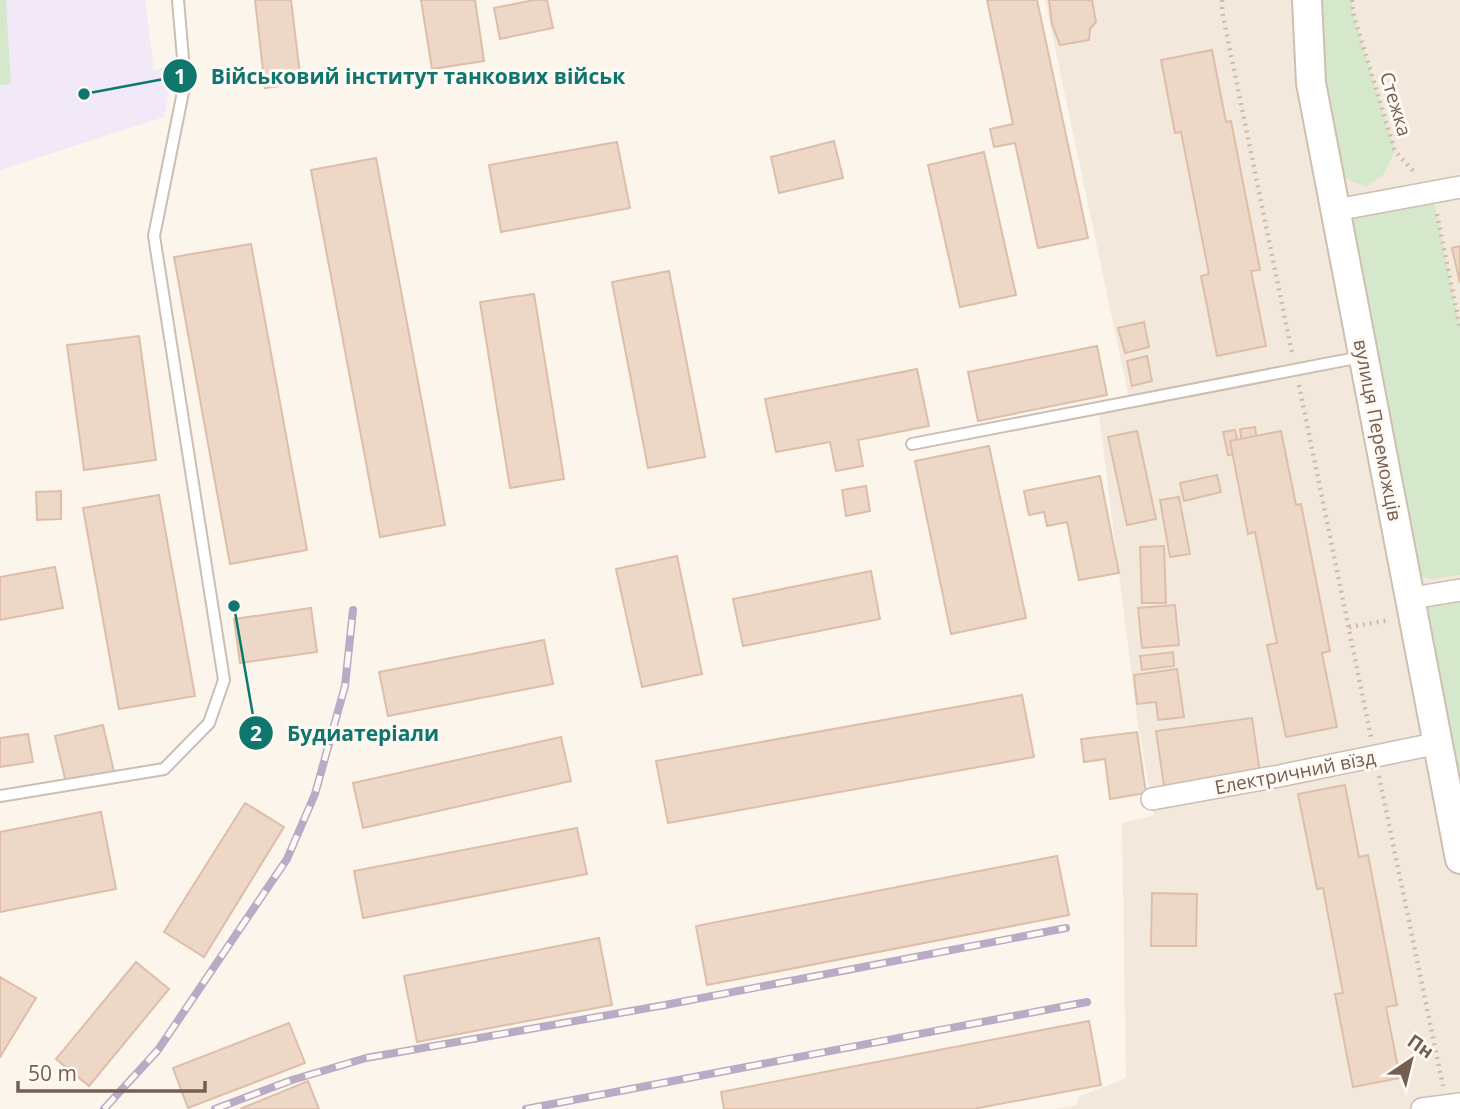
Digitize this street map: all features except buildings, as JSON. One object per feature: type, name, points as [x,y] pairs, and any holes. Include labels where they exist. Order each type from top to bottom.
[{"type":"street","name":"вулиця Переможців","points":[[1307,0],[1311,82],[1460,859]]},
{"type":"street","points":[[1336,210],[1460,187]]},
{"type":"street","points":[[1412,598],[1460,590]]},
{"type":"street","name":"Електричний вїзд","points":[[1152,799],[1438,743]]},
{"type":"street","points":[[1422,1109],[1454,1104]]},
{"type":"lane","points":[[0,796],[164,769],[209,723],[224,680],[154,236],[186,82],[178,0]]},
{"type":"lane","points":[[912,444],[1364,356]]},
{"type":"path","points":[[1222,0],[1222,11],[1375,756],[1454,1104]]},
{"type":"path","name":"Стежка","points":[[1352,0],[1353,13],[1395,151],[1432,192]]},
{"type":"path","points":[[1432,192],[1460,328]]},
{"type":"path","points":[[1349,627],[1390,620]]},
{"type":"shaded area","points":[[0,0],[145,0],[154,70],[174,66],[164,117],[0,170]]},
{"type":"shaded area","points":[[1045,0],[1460,0],[1460,1109],[1055,1109],[1077,1105],[1078,1097],[1126,1078],[1122,823],[1154,815],[1138,725],[1099,415],[1131,408]]},
{"type":"green space","points":[[0,0],[6,0],[11,84],[0,85]]},
{"type":"green space","points":[[1307,0],[1352,0],[1353,13],[1395,151],[1383,175],[1366,187],[1329,172]]},
{"type":"green space","points":[[1432,192],[1460,328],[1460,575],[1433,579],[1407,574],[1342,239],[1362,205]]},
{"type":"green space","points":[[1460,590],[1460,859],[1412,598]]},
{"type":"railway","points":[[104,1109],[158,1050],[287,859],[315,794],[345,686],[353,610]]},
{"type":"railway","points":[[215,1109],[292,1080],[366,1058],[665,1005],[1066,928]]},
{"type":"railway","points":[[526,1109],[1087,1002]]},
{"type":"place","name":"Військовий інститут танкових військ","points":[[84,94]]},
{"type":"place","name":"Будиатеріали","points":[[234,606]]}]
